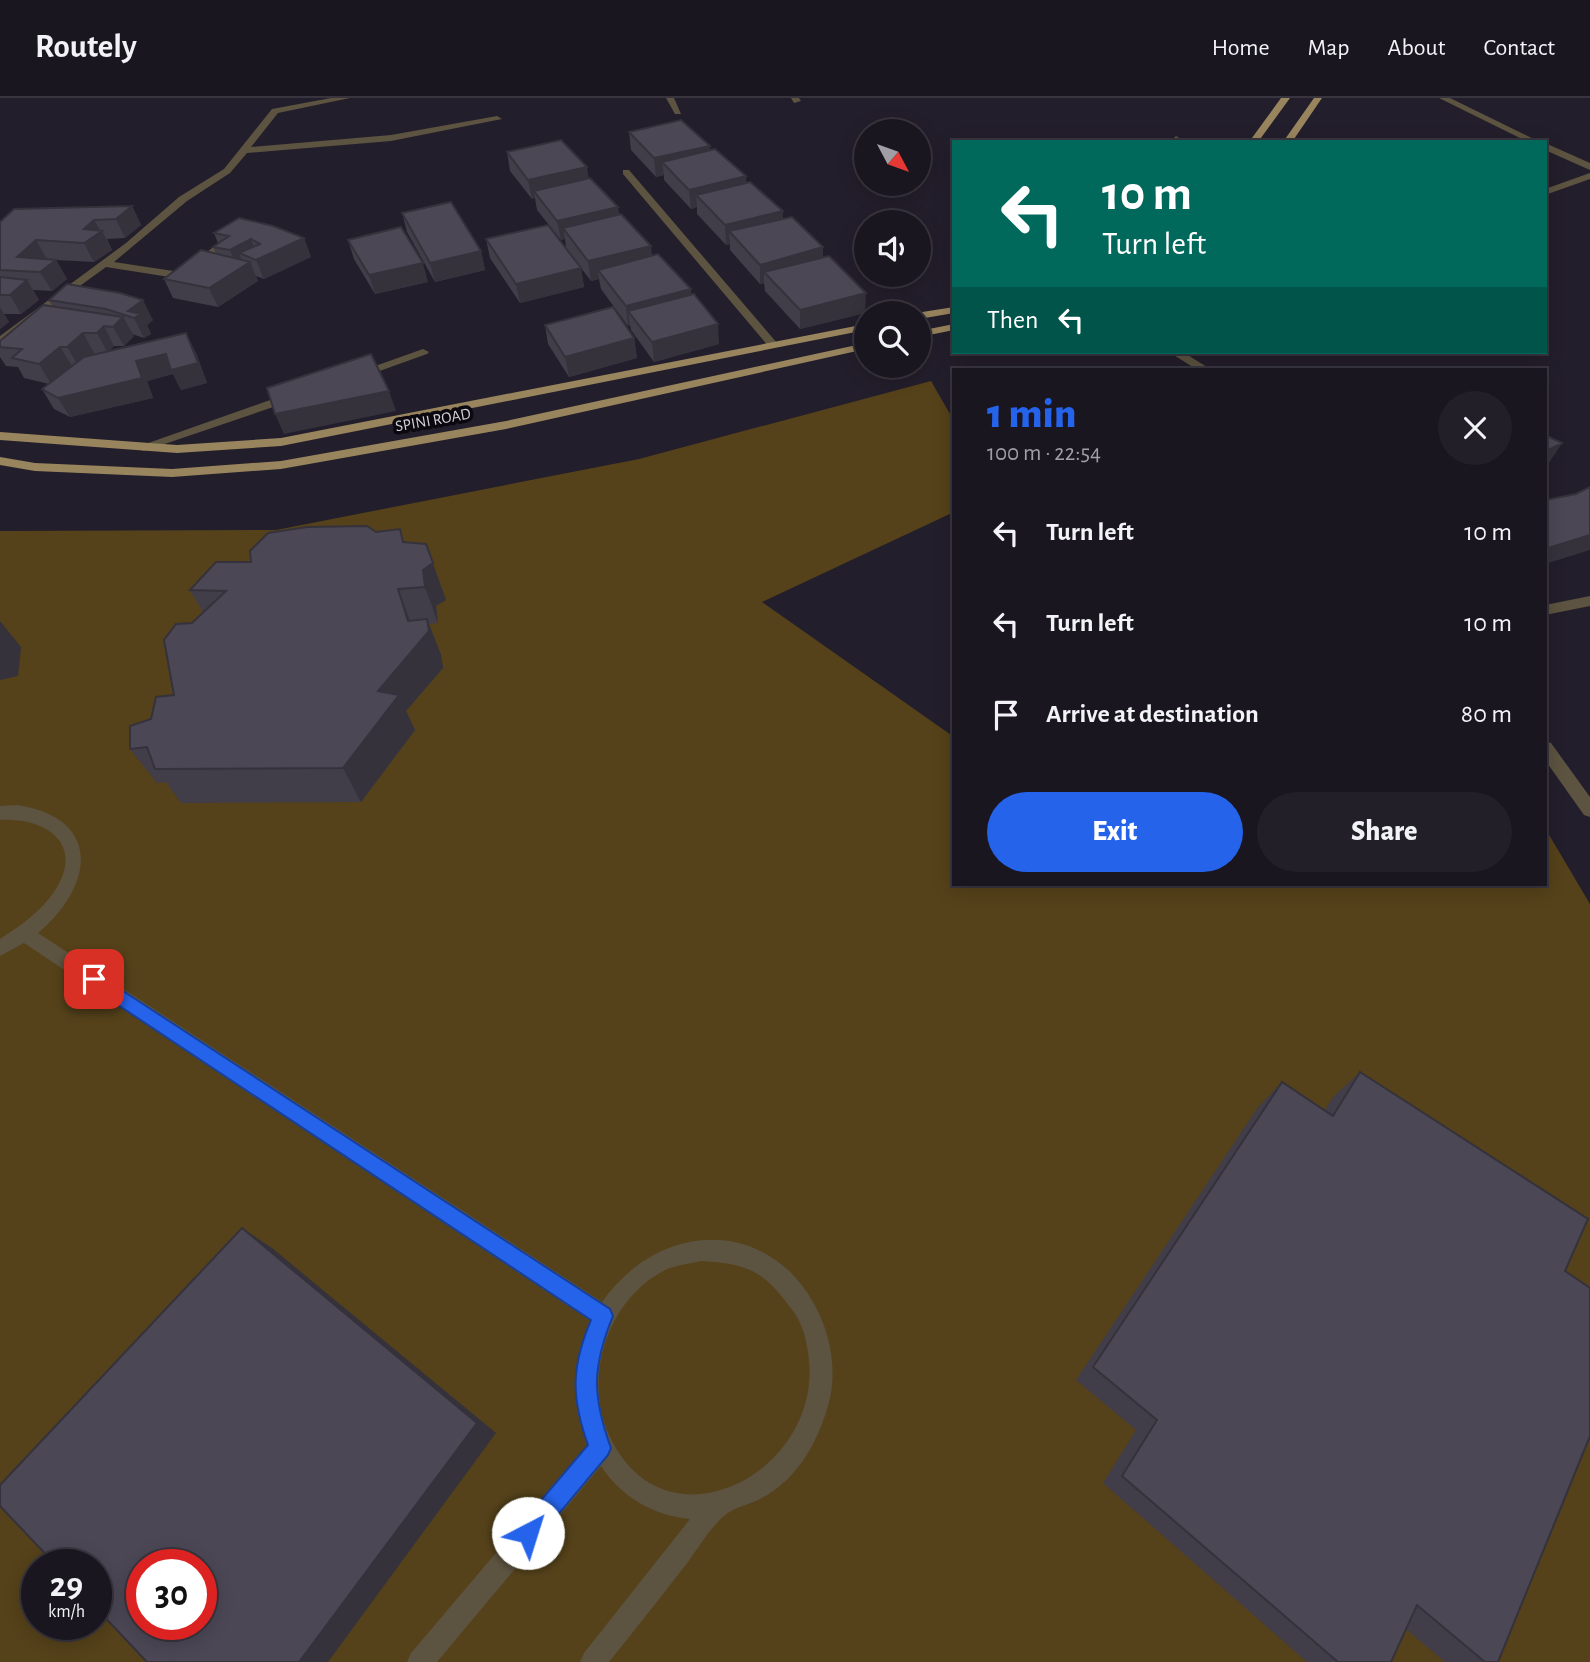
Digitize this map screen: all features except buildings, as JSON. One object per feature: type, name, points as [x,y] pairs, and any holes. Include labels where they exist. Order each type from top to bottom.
[{"type":"main road","points":[[1254,140],[1286,98]]},
{"type":"main road","points":[[1288,140],[1318,98]]},
{"type":"main road","points":[[931,314],[952,310]]},
{"type":"main road","points":[[931,332],[952,327]]},
{"type":"main road","name":"SPINI ROAD","points":[[0,436],[177,449],[281,442],[854,329]]},
{"type":"main road","name":"SPINI ROAD","points":[[0,461],[35,467],[172,473],[281,465],[506,425],[854,349]]},
{"type":"street","points":[[0,341],[105,264],[183,199],[227,171],[275,111],[346,98]]},
{"type":"street","points":[[670,98],[678,112]]},
{"type":"street","points":[[1443,98],[1532,140]]},
{"type":"street","points":[[244,150],[391,138],[497,119]]},
{"type":"street","points":[[1547,147],[1590,167]]},
{"type":"street","points":[[626,173],[773,345]]},
{"type":"street","points":[[1547,191],[1590,176]]},
{"type":"street","points":[[105,264],[182,276],[219,248]]},
{"type":"street","points":[[346,378],[423,352]]},
{"type":"street","points":[[1178,354],[1202,368]]},
{"type":"street","points":[[144,447],[308,391]]},
{"type":"street","points":[[1547,610],[1590,601]]},
{"type":"street","points":[[1547,750],[1589,808]]},
{"type":"street","points":[[0,813],[37,814],[58,824],[71,840],[74,861],[67,885],[50,911],[24,934],[0,948]]},
{"type":"street","points":[[24,934],[603,1316]]},
{"type":"street","points":[[701,1250],[739,1253],[772,1270],[800,1297],[817,1335],[823,1378],[813,1421],[791,1462],[756,1491],[716,1506],[681,1507],[648,1496],[620,1476],[600,1448],[588,1415],[584,1381],[591,1346],[603,1316],[630,1283],[663,1259],[701,1250]]},
{"type":"street","points":[[420,1662],[600,1448]]},
{"type":"street","points":[[593,1662],[716,1506]]},
{"type":"shaded area","points":[[931,381],[952,418],[952,513],[762,602],[952,736],[952,886],[1547,886],[1547,831],[1590,904],[1590,1662],[0,1662],[0,531],[276,530],[639,459]]},
{"type":"route","points":[[94,979],[603,1316],[591,1346],[584,1381],[588,1415],[600,1448],[528,1533]]}]
